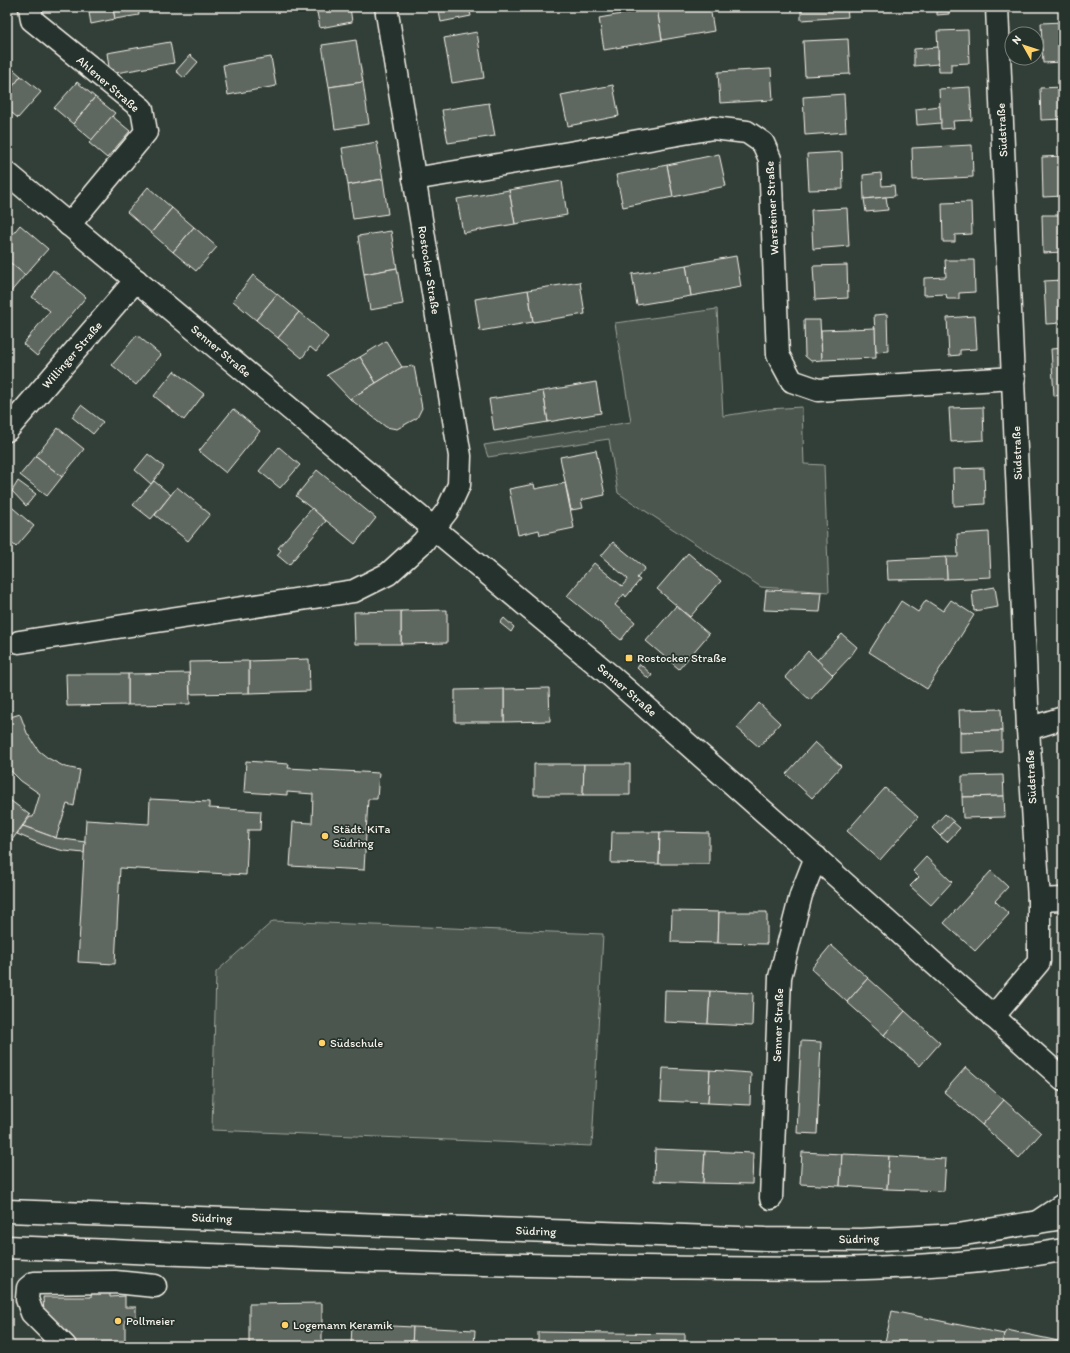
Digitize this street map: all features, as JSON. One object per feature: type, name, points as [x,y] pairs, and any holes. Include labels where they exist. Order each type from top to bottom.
[{"type":"street","name":"Ahlener Straße","points":[[30,7],[32,20],[142,109],[146,132],[69,225]]},
{"type":"street","name":"Rostocker Straße","points":[[386,7],[460,456],[459,485],[447,511],[434,528]]},
{"type":"street","name":"Südstraße","points":[[993,1017],[1039,962],[1039,900],[1028,729],[997,7]]},
{"type":"street","name":"Warsteiner Straße","points":[[414,179],[713,128],[747,132],[763,143],[770,158],[778,355],[792,381],[818,390],[1014,378]]},
{"type":"street","name":"Senner Straße","points":[[7,173],[612,677],[816,857],[1063,1079]]},
{"type":"street","name":"Willinger Straße","points":[[7,430],[136,280]]},
{"type":"street","points":[[19,642],[354,591],[388,574],[423,542],[434,528]]},
{"type":"street","points":[[1028,729],[1063,718]]},
{"type":"street","name":"Senner Straße","points":[[771,1198],[780,978],[801,895],[816,857]]},
{"type":"street","points":[[1039,900],[1063,899]]},
{"type":"street","points":[[1036,1223],[1063,1205]]},
{"type":"street","name":"Südring","points":[[7,1211],[774,1239],[860,1240],[958,1235],[1063,1218]]},
{"type":"street","points":[[7,1247],[504,1265],[762,1270],[868,1269],[961,1264],[1063,1250]]},
{"type":"street","points":[[65,1346],[32,1313],[27,1299],[28,1288],[34,1283],[115,1282],[155,1286]]},
{"type":"shaded area","points":[[717,309],[723,416],[768,409],[802,407],[804,464],[824,465],[829,592],[761,587],[618,493],[609,439],[488,457],[484,445],[631,422],[615,323]]},
{"type":"shaded area","points":[[273,921],[603,934],[592,1146],[212,1130],[216,972]]},
{"type":"building","points":[[88,7],[113,7],[115,19],[91,24]]},
{"type":"building","points":[[113,7],[138,7],[139,15],[115,19]]},
{"type":"building","points":[[138,7],[161,7],[139,11]]},
{"type":"building","points":[[316,7],[350,7],[352,22],[320,28]]},
{"type":"building","points":[[438,7],[469,7],[471,16],[441,22]]},
{"type":"building","points":[[710,7],[714,31],[662,40],[657,8]]},
{"type":"building","points":[[801,7],[847,7],[848,17],[801,20]]},
{"type":"building","points":[[912,7],[937,7],[913,9]]},
{"type":"building","points":[[937,7],[965,7],[949,8],[949,14],[937,15]]},
{"type":"building","points":[[657,8],[662,40],[604,50],[599,18]]},
{"type":"building","points":[[1063,22],[1063,62],[1044,63],[1044,26],[1041,26],[1041,23]]},
{"type":"building","points":[[968,30],[969,63],[951,64],[951,72],[939,72],[937,31]]},
{"type":"building","points":[[477,32],[484,78],[452,83],[444,38]]},
{"type":"building","points":[[848,39],[850,74],[805,76],[803,41]]},
{"type":"building","points":[[356,40],[363,82],[329,87],[322,45]]},
{"type":"building","points":[[170,42],[174,63],[110,74],[107,53]]},
{"type":"building","points":[[938,47],[938,64],[914,66],[914,49]]},
{"type":"building","points":[[190,55],[198,62],[184,78],[176,71]]},
{"type":"building","points":[[271,57],[276,86],[228,95],[223,65]]},
{"type":"building","points":[[7,64],[21,76],[7,94]]},
{"type":"building","points":[[771,69],[773,100],[720,103],[718,72]]},
{"type":"building","points":[[21,76],[41,92],[18,118],[7,109],[7,94]]},
{"type":"building","points":[[77,82],[95,97],[73,124],[54,108]]},
{"type":"building","points":[[363,82],[369,124],[335,129],[329,87]]},
{"type":"building","points":[[613,85],[619,116],[568,126],[561,95]]},
{"type":"building","points":[[970,87],[972,120],[953,121],[954,128],[941,129],[939,89]]},
{"type":"building","points":[[1063,87],[1063,119],[1041,120],[1040,88]]},
{"type":"building","points":[[844,94],[846,132],[805,135],[803,97]]},
{"type":"building","points":[[95,97],[115,113],[92,140],[73,124]]},
{"type":"building","points":[[489,103],[495,136],[448,143],[442,110]]},
{"type":"building","points":[[940,106],[941,123],[917,125],[916,109]]},
{"type":"building","points":[[112,116],[130,131],[107,158],[89,143]]},
{"type":"building","points":[[377,142],[383,179],[348,185],[342,148]]},
{"type":"building","points":[[972,145],[973,177],[913,180],[912,148]]},
{"type":"building","points":[[842,152],[843,189],[809,190],[807,154]]},
{"type":"building","points":[[719,154],[726,186],[673,197],[667,165]]},
{"type":"building","points":[[1063,156],[1063,196],[1043,197],[1042,157]]},
{"type":"building","points":[[667,165],[673,197],[623,207],[616,175]]},
{"type":"building","points":[[881,173],[882,186],[894,185],[895,196],[864,199],[863,175]]},
{"type":"building","points":[[383,179],[388,214],[353,219],[348,185]]},
{"type":"building","points":[[562,181],[567,215],[515,224],[509,190]]},
{"type":"building","points":[[148,187],[172,208],[151,233],[127,212]]},
{"type":"building","points":[[509,190],[515,224],[463,233],[457,199]]},
{"type":"building","points":[[886,197],[888,210],[866,212],[864,199]]},
{"type":"building","points":[[971,202],[972,234],[955,235],[955,242],[943,242],[942,203]]},
{"type":"building","points":[[172,208],[194,227],[173,252],[151,233]]},
{"type":"building","points":[[847,208],[849,246],[813,249],[811,210]]},
{"type":"building","points":[[1042,215],[1063,215],[1063,252],[1043,253]]},
{"type":"building","points":[[20,225],[48,249],[25,275],[7,260],[7,241]]},
{"type":"building","points":[[194,227],[217,247],[196,271],[173,252]]},
{"type":"building","points":[[391,231],[397,268],[364,274],[358,236]]},
{"type":"building","points":[[736,256],[741,287],[691,296],[686,265]]},
{"type":"building","points":[[7,260],[25,275],[9,294],[7,292]]},
{"type":"building","points":[[945,260],[974,260],[975,292],[959,293],[959,299],[947,299],[946,294],[924,295],[924,278],[946,277]]},
{"type":"building","points":[[686,265],[691,296],[637,305],[632,274]]},
{"type":"building","points":[[847,265],[848,298],[815,300],[813,266]]},
{"type":"building","points":[[397,268],[403,304],[370,310],[364,274]]},
{"type":"building","points":[[53,270],[86,297],[37,356],[23,344],[50,311],[32,297]]},
{"type":"building","points":[[253,275],[277,294],[256,320],[233,301]]},
{"type":"building","points":[[1063,280],[1063,323],[1046,324],[1044,281]]},
{"type":"building","points":[[580,282],[585,314],[533,322],[528,290]]},
{"type":"building","points":[[528,290],[533,322],[480,331],[475,299]]},
{"type":"building","points":[[277,294],[299,312],[278,338],[256,320]]},
{"type":"building","points":[[299,312],[328,337],[316,352],[310,347],[302,358],[278,338]]},
{"type":"building","points":[[887,314],[888,351],[876,352],[874,315]]},
{"type":"building","points":[[975,316],[977,349],[960,350],[960,355],[949,356],[947,318]]},
{"type":"building","points":[[804,320],[820,320],[822,360],[811,361],[805,356]]},
{"type":"building","points":[[875,328],[876,358],[822,360],[821,330]]},
{"type":"building","points":[[137,335],[161,355],[136,385],[112,365]]},
{"type":"building","points":[[386,341],[402,367],[376,383],[360,357]]},
{"type":"building","points":[[1063,348],[1063,395],[1054,396],[1051,349]]},
{"type":"building","points":[[360,357],[376,383],[350,399],[327,375]]},
{"type":"building","points":[[414,366],[422,408],[417,418],[397,429],[386,427],[350,399],[402,367]]},
{"type":"building","points":[[174,371],[204,394],[184,420],[154,396]]},
{"type":"building","points":[[596,382],[601,413],[548,422],[543,391]]},
{"type":"building","points":[[543,391],[548,422],[494,431],[489,399]]},
{"type":"building","points":[[81,405],[103,422],[93,434],[72,417]]},
{"type":"building","points":[[983,407],[984,440],[951,442],[949,408]]},
{"type":"building","points":[[233,409],[260,431],[226,473],[199,451]]},
{"type":"building","points":[[58,428],[84,449],[62,477],[36,456]]},
{"type":"building","points":[[279,447],[300,465],[280,488],[259,471]]},
{"type":"building","points":[[596,450],[605,495],[581,500],[583,508],[571,510],[560,457]]},
{"type":"building","points":[[148,454],[164,467],[151,484],[135,470]]},
{"type":"building","points":[[36,456],[62,477],[47,496],[20,475]]},
{"type":"building","points":[[984,468],[985,504],[954,506],[953,469]]},
{"type":"building","points":[[317,470],[376,518],[355,544],[296,496]]},
{"type":"building","points":[[18,481],[36,494],[26,506],[12,491]]},
{"type":"building","points":[[154,481],[171,495],[151,519],[133,505]]},
{"type":"building","points":[[565,483],[574,528],[540,535],[539,530],[518,535],[509,489],[534,484],[535,489]]},
{"type":"building","points":[[177,487],[210,514],[188,541],[155,515]]},
{"type":"building","points":[[7,503],[34,526],[16,547],[7,539]]},
{"type":"building","points":[[312,508],[326,521],[289,565],[277,555],[281,550],[278,548]]},
{"type":"building","points":[[989,532],[991,577],[947,579],[946,557],[958,557],[957,534]]},
{"type":"building","points":[[613,542],[645,568],[637,578],[640,580],[626,597],[624,594],[615,605],[635,622],[621,640],[567,596],[594,563],[622,586],[628,579],[601,556]]},
{"type":"building","points":[[688,553],[721,581],[690,617],[657,589]]},
{"type":"building","points":[[946,557],[947,579],[888,580],[887,560]]},
{"type":"building","points":[[995,587],[998,607],[974,611],[972,591]]},
{"type":"building","points":[[766,590],[822,592],[820,612],[764,610]]},
{"type":"building","points":[[926,600],[943,611],[951,600],[974,615],[927,689],[869,652],[901,601],[918,612]]},
{"type":"building","points":[[676,606],[709,634],[679,669],[646,641]]},
{"type":"building","points":[[447,610],[447,643],[401,644],[401,611]]},
{"type":"building","points":[[401,611],[401,644],[355,644],[354,612]]},
{"type":"building","points":[[504,618],[514,627],[511,632],[500,623]]},
{"type":"building","points":[[842,634],[857,647],[833,675],[817,660]]},
{"type":"building","points":[[808,651],[833,675],[810,700],[785,677]]},
{"type":"building","points":[[309,659],[310,691],[249,693],[249,661]]},
{"type":"building","points":[[249,661],[249,693],[190,694],[189,662]]},
{"type":"building","points":[[640,664],[652,675],[649,679],[637,668]]},
{"type":"building","points":[[189,673],[190,704],[128,705],[128,674]]},
{"type":"building","points":[[66,674],[128,674],[128,705],[67,706]]},
{"type":"building","points":[[549,688],[550,721],[504,722],[504,689]]},
{"type":"building","points":[[504,689],[504,722],[455,722],[455,690]]},
{"type":"building","points":[[759,703],[780,723],[759,747],[737,728]]},
{"type":"building","points":[[1001,709],[1002,731],[960,732],[959,710]]},
{"type":"building","points":[[20,714],[27,733],[39,751],[48,758],[65,767],[80,770],[74,806],[67,804],[56,838],[23,826],[30,817],[33,817],[40,794],[21,781],[7,767],[7,718]]},
{"type":"building","points":[[1002,731],[1002,751],[960,753],[960,732]]},
{"type":"building","points":[[815,742],[841,766],[812,798],[786,774]]},
{"type":"building","points":[[246,761],[289,764],[288,768],[379,773],[377,799],[368,799],[364,870],[290,866],[293,822],[312,823],[313,794],[287,792],[287,795],[244,792]]},
{"type":"building","points":[[534,764],[584,764],[583,795],[534,795]]},
{"type":"building","points":[[584,764],[630,764],[630,795],[583,795]]},
{"type":"building","points":[[1003,775],[1004,796],[962,797],[962,776]]},
{"type":"building","points":[[885,788],[918,817],[880,860],[847,831]]},
{"type":"building","points":[[1004,796],[1005,817],[963,818],[962,797]]},
{"type":"building","points":[[7,798],[30,815],[7,847]]},
{"type":"building","points":[[150,799],[209,802],[209,808],[261,811],[260,830],[248,830],[246,875],[120,868],[115,964],[78,962],[86,820],[149,824]]},
{"type":"building","points":[[945,814],[954,822],[940,836],[932,828]]},
{"type":"building","points":[[953,822],[960,828],[947,842],[940,836]]},
{"type":"building","points":[[23,826],[56,838],[85,842],[84,853],[64,851],[45,846],[17,834]]},
{"type":"building","points":[[612,832],[660,832],[659,864],[611,863]]},
{"type":"building","points":[[660,832],[709,833],[709,864],[659,864]]},
{"type":"building","points":[[926,857],[952,882],[931,905],[910,886],[919,877],[913,871]]},
{"type":"building","points":[[991,871],[1008,887],[995,901],[1009,914],[975,951],[944,923]]},
{"type":"building","points":[[672,911],[719,912],[718,943],[671,942]]},
{"type":"building","points":[[719,912],[767,912],[767,944],[718,943]]},
{"type":"building","points":[[831,945],[868,978],[847,1002],[811,969]]},
{"type":"building","points":[[868,978],[905,1011],[884,1035],[847,1002]]},
{"type":"building","points":[[665,990],[710,991],[708,1024],[664,1022]]},
{"type":"building","points":[[710,991],[753,993],[752,1026],[708,1024]]},
{"type":"building","points":[[905,1011],[940,1043],[920,1066],[884,1035]]},
{"type":"building","points":[[801,1041],[821,1042],[817,1134],[797,1133]]},
{"type":"building","points":[[966,1067],[1004,1100],[982,1125],[944,1092]]},
{"type":"building","points":[[663,1068],[710,1070],[708,1103],[661,1101]]},
{"type":"building","points":[[710,1070],[751,1073],[750,1105],[708,1103]]},
{"type":"building","points":[[1004,1100],[1041,1133],[1019,1158],[982,1125]]},
{"type":"building","points":[[655,1149],[705,1151],[703,1183],[654,1181]]},
{"type":"building","points":[[705,1151],[753,1153],[752,1184],[703,1183]]},
{"type":"building","points":[[802,1152],[842,1154],[840,1186],[800,1184]]},
{"type":"building","points":[[842,1154],[889,1156],[887,1189],[840,1186]]},
{"type":"building","points":[[889,1156],[946,1159],[944,1191],[887,1189]]},
{"type":"building","points":[[91,1288],[110,1288],[110,1297],[125,1296],[125,1307],[136,1307],[136,1320],[125,1320],[125,1346],[72,1346],[44,1316],[43,1297],[91,1297]]},
{"type":"building","name":"Logemann Keramik","points":[[322,1303],[322,1346],[249,1346],[249,1304]]},
{"type":"building","points":[[892,1311],[1004,1334],[1002,1346],[884,1346]]},
{"type":"building","points":[[352,1324],[413,1327],[412,1346],[351,1346]]},
{"type":"building","points":[[413,1327],[475,1330],[474,1346],[412,1346]]},
{"type":"building","points":[[1007,1330],[1063,1342],[1063,1346],[1002,1346],[1004,1334]]},
{"type":"building","points":[[538,1332],[685,1334],[685,1346],[538,1346]]},
{"type":"place","name":"Rostocker Straße","points":[[629,658]]},
{"type":"place","name":"Städt. KiTa Südring","points":[[325,836]]},
{"type":"place","name":"Südschule","points":[[322,1043]]},
{"type":"place","name":"Pollmeier","points":[[118,1321]]},
{"type":"place","name":"Logemann Keramik","points":[[285,1325]]}]
